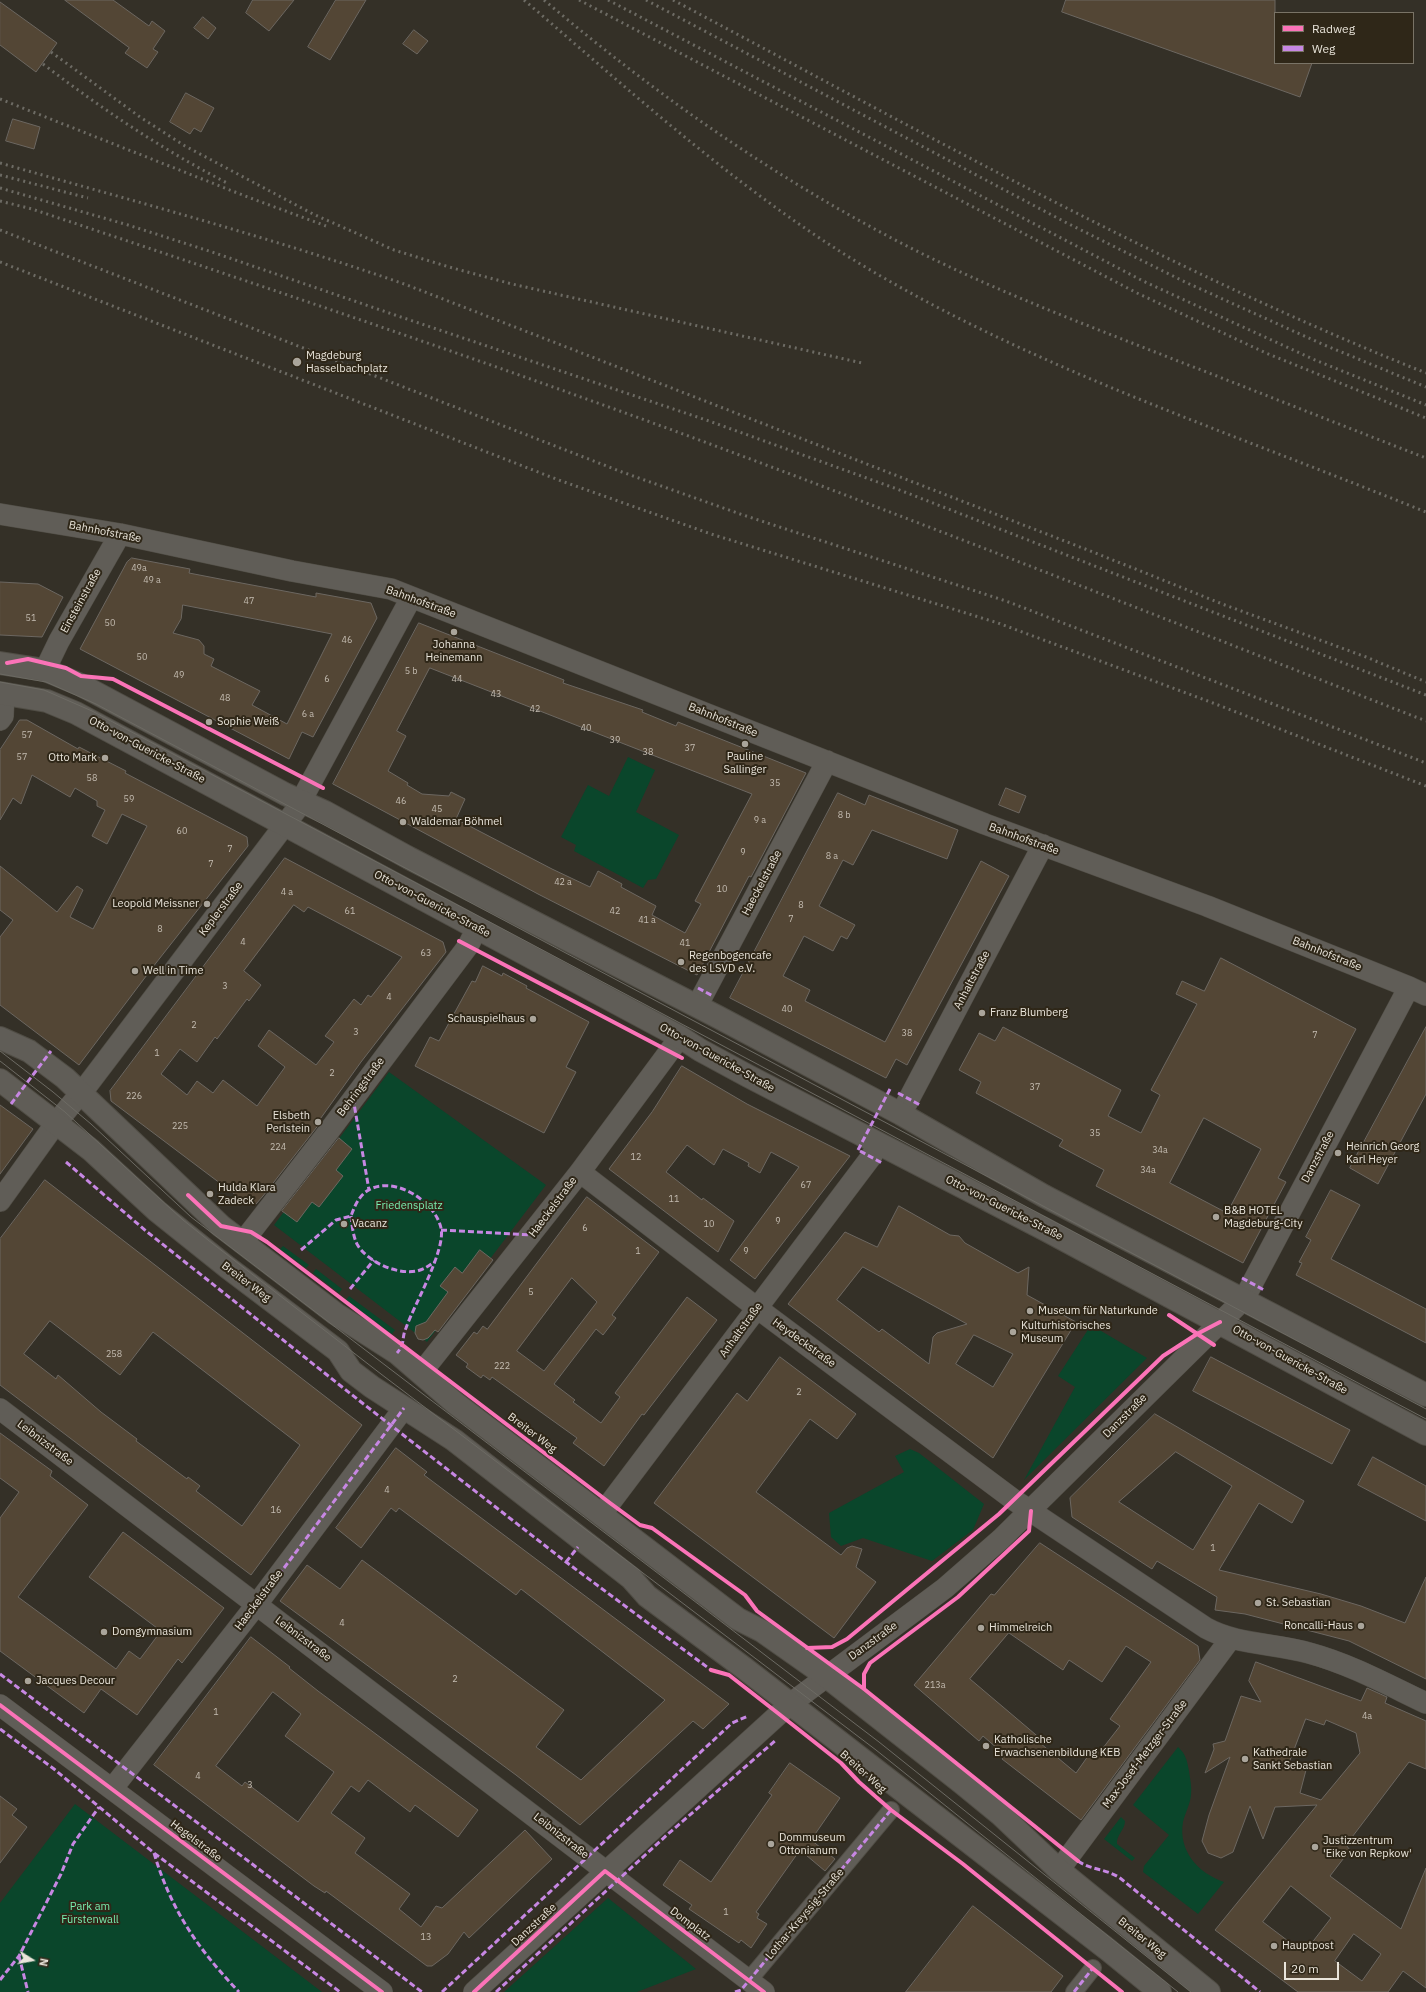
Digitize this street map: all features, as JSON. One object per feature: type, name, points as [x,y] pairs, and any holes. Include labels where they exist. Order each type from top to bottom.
[{"type":"street","name":"Bahnhofstraße","points":[[0,514],[120,534],[292,571],[391,589],[1043,845],[1207,906],[1418,991]]},
{"type":"street","name":"Einsteinstraße","points":[[45,670],[59,640],[120,534]]},
{"type":"street","name":"Keplerstraße","points":[[0,1201],[56,1124],[286,824],[302,801],[411,598]]},
{"type":"street","points":[[0,663],[45,670],[81,685],[285,794],[302,801],[697,1006],[901,1114],[1044,1196],[1426,1395]]},
{"type":"street","points":[[0,720],[3,716],[2,693]]},
{"type":"street","name":"Otto-von-Guericke-Straße","points":[[2,693],[47,701],[76,713],[680,1036],[707,1054],[1046,1230],[1220,1322],[1426,1434]]},
{"type":"street","name":"Haeckelstraße","points":[[697,1006],[827,761]]},
{"type":"street","name":"Anhaltstraße","points":[[901,1114],[1043,845]]},
{"type":"street","name":"Behringstraße","points":[[242,1243],[468,946],[477,928]]},
{"type":"street","name":"Danzstraße","points":[[474,1992],[790,1704],[945,1588],[1001,1539],[1244,1299],[1418,991]]},
{"type":"street","name":"Haeckelstraße","points":[[421,1373],[580,1172],[680,1036]]},
{"type":"street","name":"Breiter Weg","points":[[0,1038],[37,1055],[81,1092],[216,1221],[242,1243],[344,1320],[397,1353],[455,1403],[738,1619],[762,1631],[826,1676],[1002,1815],[1059,1870],[1209,1992]]},
{"type":"street","name":"Breiter Weg","points":[[0,1080],[90,1150],[157,1211],[227,1267],[338,1351],[351,1371],[404,1408],[454,1440],[631,1578],[647,1596],[790,1704],[1107,1949],[1160,1992]]},
{"type":"street","name":"Anhaltstraße","points":[[601,1515],[871,1157],[878,1144]]},
{"type":"street","name":"Heydeckstraße","points":[[580,1172],[757,1308],[1030,1510]]},
{"type":"street","name":"Haeckelstraße","points":[[112,1789],[257,1604],[404,1408]]},
{"type":"street","name":"Leibnizstraße","points":[[0,1409],[605,1871]]},
{"type":"street","points":[[1030,1510],[1206,1628],[1231,1638],[1321,1656],[1358,1671],[1426,1703]]},
{"type":"street","name":"Max-Josef-Metzger-Straße","points":[[1059,1870],[1231,1638]]},
{"type":"street","name":"Hegelstraße","points":[[0,1705],[382,1992]]},
{"type":"street","name":"Lothar-Kreyssig-Straße","points":[[757,1986],[891,1810]]},
{"type":"street","name":"Domplatz","points":[[605,1871],[757,1986]]},
{"type":"street","points":[[1074,1992],[1093,1968]]},
{"type":"green space","points":[[628,757],[655,770],[636,812],[679,835],[656,879],[648,880],[643,888],[574,851],[576,845],[561,837],[588,785],[609,796]]},
{"type":"green space","name":"Friedensplatz","points":[[389,1072],[546,1185],[427,1342],[274,1225]]},
{"type":"green space","points":[[283,1246],[309,1265],[306,1268],[280,1249]]},
{"type":"green space","points":[[316,1269],[342,1289],[339,1293],[313,1273]]},
{"type":"green space","points":[[349,1296],[395,1330],[392,1334],[346,1300]]},
{"type":"green space","points":[[1091,1325],[1147,1358],[1024,1480],[1075,1387],[1058,1376]]},
{"type":"green space","points":[[910,1449],[919,1453],[984,1504],[973,1530],[932,1561],[863,1538],[841,1546],[831,1537],[829,1513],[904,1472],[895,1456]]},
{"type":"green space","points":[[1178,1747],[1183,1752],[1187,1761],[1191,1789],[1190,1802],[1183,1822],[1182,1833],[1187,1851],[1198,1867],[1224,1882],[1198,1914],[1143,1872],[1144,1866],[1169,1835],[1133,1805]]},
{"type":"green space","name":"Park am Fürstenwall","points":[[75,1804],[322,1992],[0,1992],[0,1903]]},
{"type":"green space","points":[[1121,1817],[1125,1821],[1125,1824],[1118,1838],[1117,1844],[1135,1858],[1132,1861],[1104,1839]]},
{"type":"green space","points":[[608,1898],[696,1969],[637,1992],[504,1992]]},
{"type":"building","points":[[65,0],[113,0],[149,26],[152,21],[165,31],[153,49],[158,52],[147,68],[125,53],[129,48]]},
{"type":"building","points":[[253,0],[294,0],[269,31],[246,13]]},
{"type":"building","points":[[336,0],[366,0],[330,60],[308,47]]},
{"type":"building","points":[[1066,0],[1275,0],[1274,64],[1312,64],[1300,97],[1062,12]]},
{"type":"building","points":[[0,2],[57,43],[36,72],[0,45]]},
{"type":"building","points":[[203,17],[216,28],[208,39],[194,28]]},
{"type":"building","points":[[414,30],[428,41],[417,54],[403,44]]},
{"type":"building","points":[[186,93],[214,108],[201,132],[194,128],[190,134],[170,122]]},
{"type":"building","points":[[13,119],[40,127],[34,149],[6,141]]},
{"type":"building","points":[[132,558],[190,569],[189,573],[220,579],[316,597],[316,593],[371,603],[377,618],[313,737],[302,732],[289,759],[80,649],[127,562]],"holes":[[[183,605],[332,634],[287,724],[252,705],[260,691],[211,666],[214,659],[204,654],[204,646],[199,640],[173,633],[181,619]]]},
{"type":"building","points":[[0,582],[38,584],[63,597],[42,637],[0,635]]},
{"type":"building","points":[[419,623],[564,680],[563,683],[643,710],[642,712],[676,726],[678,722],[806,773],[751,877],[749,876],[697,975],[538,894],[333,784]],"holes":[[[430,668],[752,794],[695,901],[701,904],[685,933],[652,915],[656,906],[621,887],[622,884],[598,871],[590,887],[552,869],[456,819],[465,799],[451,792],[449,796],[422,794],[407,785],[408,783],[388,771],[406,736],[397,731]]]},
{"type":"building","points":[[20,720],[27,720],[78,749],[79,747],[126,771],[125,773],[247,837],[248,846],[156,963],[79,1065],[0,1005],[0,937],[13,920],[0,910],[0,866],[57,912],[77,886],[83,890],[70,917],[93,929],[147,826],[122,814],[107,844],[92,836],[105,810],[97,806],[97,801],[75,788],[70,797],[32,775],[21,804],[13,798],[0,820],[0,750]]},
{"type":"building","points":[[1006,788],[1026,796],[1019,813],[999,805]]},
{"type":"building","points":[[838,793],[865,805],[869,795],[958,830],[947,859],[872,830],[853,865],[843,860],[819,906],[855,925],[847,939],[841,936],[833,951],[804,936],[783,976],[810,990],[805,1001],[885,1042],[981,861],[1009,876],[907,1065],[896,1059],[886,1078],[730,998]]},
{"type":"building","points":[[285,858],[443,942],[446,952],[361,1062],[318,1122],[320,1123],[256,1204],[249,1205],[111,1101],[110,1091]],"holes":[[[294,905],[304,912],[308,907],[402,957],[371,997],[368,995],[361,1005],[354,999],[325,1036],[334,1042],[316,1065],[269,1030],[258,1046],[285,1067],[257,1106],[223,1080],[213,1093],[197,1081],[187,1095],[161,1074],[180,1049],[197,1062],[215,1037],[217,1039],[247,999],[249,1001],[261,985],[244,971]]]},
{"type":"building","points":[[1221,958],[1356,1029],[1278,1178],[1286,1182],[1243,1263],[1096,1186],[1104,1170],[1059,1146],[1063,1140],[976,1093],[981,1082],[959,1070],[979,1033],[995,1041],[1003,1027],[1121,1090],[1108,1116],[1141,1133],[1160,1095],[1151,1090],[1197,1004],[1176,994],[1182,981],[1204,991]],"holes":[[[1204,1118],[1261,1149],[1227,1213],[1170,1183]]]},
{"type":"building","points":[[483,966],[502,976],[503,973],[527,986],[526,988],[589,1022],[566,1067],[576,1072],[544,1133],[415,1066],[430,1037],[439,1041],[472,981],[475,982]]},
{"type":"building","points":[[1426,1027],[1426,1094],[1378,1184],[1350,1168]]},
{"type":"building","points":[[682,1066],[747,1104],[850,1156],[755,1279],[730,1260],[799,1167],[771,1152],[760,1173],[748,1166],[749,1163],[723,1149],[714,1165],[687,1145],[666,1172],[702,1200],[703,1198],[734,1221],[718,1252],[609,1169],[652,1112]]},
{"type":"building","points":[[0,1105],[33,1129],[0,1174]]},
{"type":"building","points":[[339,1138],[352,1149],[336,1170],[343,1176],[319,1207],[312,1202],[297,1222],[282,1211]]},
{"type":"building","points":[[45,1180],[362,1425],[251,1575],[0,1385],[0,1239]],"holes":[[[50,1321],[120,1375],[153,1332],[300,1445],[242,1526],[196,1491],[200,1486],[188,1477],[187,1479],[136,1441],[137,1439],[101,1412],[58,1375],[56,1379],[24,1354]]]},
{"type":"building","points":[[1331,1190],[1360,1205],[1331,1259],[1426,1309],[1426,1343],[1296,1275],[1302,1263],[1299,1262],[1311,1240],[1306,1237]]},
{"type":"building","points":[[587,1197],[659,1252],[612,1315],[616,1318],[603,1335],[596,1329],[554,1384],[575,1400],[573,1402],[601,1423],[620,1397],[615,1393],[687,1297],[717,1320],[644,1415],[642,1414],[604,1466],[573,1443],[577,1438],[492,1377],[490,1380],[483,1375],[481,1378],[466,1367],[468,1364],[456,1355],[474,1332],[477,1334],[483,1326],[487,1329]],"holes":[[[572,1278],[597,1302],[544,1371],[517,1351]]]},
{"type":"building","name":"Kulturhistorisches Museum","points":[[899,1206],[950,1235],[959,1236],[965,1243],[1018,1273],[1029,1267],[1027,1295],[1076,1322],[993,1458],[788,1304],[845,1232],[877,1247]],"holes":[[[863,1267],[967,1324],[937,1333],[933,1337],[929,1364],[882,1329],[879,1332],[837,1300]],[[974,1335],[1013,1354],[993,1387],[956,1364]]]},
{"type":"building","points":[[480,1250],[493,1260],[438,1332],[435,1330],[428,1338],[423,1340],[418,1339],[415,1333],[416,1326],[426,1322],[448,1292],[440,1286],[455,1267],[462,1273]]},
{"type":"building","points":[[780,1357],[856,1414],[837,1439],[810,1419],[756,1492],[841,1555],[847,1548],[852,1546],[862,1549],[856,1567],[876,1582],[834,1638],[654,1503],[737,1393],[747,1401]]},
{"type":"building","points":[[1211,1357],[1350,1430],[1332,1464],[1193,1391]]},
{"type":"building","points":[[1155,1414],[1304,1501],[1292,1523],[1259,1503],[1219,1570],[1321,1594],[1361,1606],[1405,1623],[1426,1577],[1426,1679],[1349,1641],[1245,1614],[1215,1610],[1217,1597],[1157,1561],[1152,1569],[1072,1517],[1070,1498]],"holes":[[[1176,1452],[1232,1486],[1193,1550],[1119,1502]]]},
{"type":"building","name":"Domgymnasium","points":[[0,1433],[52,1471],[50,1476],[88,1505],[18,1597],[116,1669],[129,1651],[140,1659],[161,1631],[89,1577],[123,1532],[224,1608],[182,1663],[178,1659],[137,1715],[101,1689],[84,1713],[0,1651],[0,1518],[19,1492],[0,1478]]},
{"type":"building","points":[[396,1448],[427,1472],[424,1475],[729,1704],[703,1729],[693,1721],[580,1825],[516,1775],[280,1601],[307,1565],[340,1589],[362,1560],[564,1710],[536,1747],[581,1780],[665,1700],[521,1589],[516,1595],[399,1508],[396,1512],[391,1508],[361,1548],[336,1528]]},
{"type":"building","points":[[1373,1457],[1426,1486],[1426,1521],[1358,1485]]},
{"type":"building","points":[[1040,1543],[1198,1646],[1200,1660],[1081,1820],[1002,1759],[1005,1755],[983,1736],[979,1741],[914,1685],[991,1594],[994,1595]],"holes":[[[1009,1633],[1063,1670],[1069,1660],[1102,1682],[1126,1646],[1151,1662],[1110,1719],[1120,1726],[1099,1753],[1093,1749],[1076,1773],[1040,1743],[1042,1740],[970,1679]]]},
{"type":"building","points":[[251,1637],[318,1691],[478,1810],[458,1837],[415,1805],[410,1812],[368,1780],[359,1792],[351,1786],[331,1813],[365,1838],[355,1853],[410,1894],[399,1909],[421,1927],[436,1906],[442,1908],[525,1830],[552,1859],[469,1938],[464,1932],[448,1954],[432,1966],[427,1966],[326,1891],[325,1893],[314,1886],[154,1765]],"holes":[[[273,1692],[301,1714],[285,1736],[334,1772],[298,1822],[245,1782],[242,1786],[216,1766]]]},
{"type":"building","name":"Justizzentrum 'Eike von Repkow'","points":[[1256,1662],[1361,1701],[1367,1688],[1387,1697],[1385,1703],[1426,1721],[1426,1769],[1409,1762],[1346,1845],[1350,1850],[1330,1876],[1401,1929],[1426,1868],[1426,1988],[1403,1971],[1388,1992],[1298,1992],[1215,1930],[1317,1805],[1275,1807],[1263,1839],[1250,1806],[1233,1852],[1221,1858],[1208,1853],[1202,1841],[1209,1815],[1230,1757],[1205,1773],[1214,1749],[1213,1744],[1225,1741],[1241,1696],[1261,1702],[1249,1681]],"holes":[[[1306,1719],[1324,1725],[1326,1720],[1356,1733],[1360,1753],[1321,1800],[1300,1793],[1306,1770],[1289,1764]],[[1291,1886],[1331,1918],[1304,1953],[1263,1922]],[[1354,1934],[1381,1954],[1362,1981],[1335,1961]]]},
{"type":"building","name":"Dommuseum Ottonianum","points":[[790,1763],[840,1798],[811,1840],[835,1859],[825,1871],[800,1850],[756,1912],[759,1914],[757,1918],[767,1924],[751,1948],[741,1940],[739,1943],[689,1909],[692,1905],[663,1885],[680,1860],[711,1882],[772,1795],[769,1793]]},
{"type":"building","points":[[0,1796],[17,1809],[12,1815],[27,1827],[0,1863]]},
{"type":"building","points":[[973,1906],[1063,1976],[1051,1992],[906,1992]]},
{"type":"tram line","points":[[0,674],[46,682],[96,704],[1426,1409]]},
{"type":"tram line","points":[[0,682],[44,690],[92,711],[1426,1419]]},
{"type":"tram line","points":[[0,1051],[91,1124],[191,1217],[879,1742],[1191,1992]]},
{"type":"tram line","points":[[0,1061],[65,1112],[183,1220],[208,1240],[381,1374],[876,1750],[1178,1992]]},
{"type":"railway","points":[[524,0],[649,108],[735,177],[825,242],[916,296],[1007,342],[1099,383],[1426,512]]},
{"type":"railway","points":[[544,0],[628,68],[716,132],[806,190],[901,243],[1003,291],[1426,458]]},
{"type":"railway","points":[[579,0],[1137,293],[1266,353],[1426,418]]},
{"type":"railway","points":[[608,0],[1143,281],[1315,360],[1426,405]]},
{"type":"railway","points":[[646,0],[1065,222],[1185,282],[1322,344],[1426,387]]},
{"type":"railway","points":[[673,0],[1044,197],[1138,244],[1233,289],[1426,373]]},
{"type":"railway","points":[[51,52],[140,117],[185,146],[313,214],[394,250],[512,284],[862,363]]},
{"type":"railway","points":[[43,64],[133,128],[180,157],[229,184]]},
{"type":"railway","points":[[0,99],[245,196],[326,226]]},
{"type":"railway","points":[[0,163],[255,236],[407,285],[1098,554],[1225,605],[1366,657],[1426,682]]},
{"type":"railway","points":[[0,175],[88,198]]},
{"type":"railway","points":[[0,188],[128,225],[212,252],[709,421],[897,489],[1426,695]]},
{"type":"railway","points":[[0,201],[32,209],[452,351],[702,441],[1426,721]]},
{"type":"railway","points":[[0,230],[622,472],[743,515],[1006,601],[1426,763]]},
{"type":"railway","points":[[0,262],[556,479],[711,534],[998,623],[1213,703],[1426,786]]},
{"type":"marked path","points":[[698,988],[713,996]]},
{"type":"marked path","points":[[11,1104],[51,1051]]},
{"type":"marked path","points":[[858,1150],[890,1089]]},
{"type":"marked path","points":[[898,1093],[920,1105]]},
{"type":"marked path","points":[[353,1098],[369,1190]]},
{"type":"marked path","points":[[860,1151],[882,1163]]},
{"type":"marked path","points":[[66,1162],[146,1231],[361,1402],[566,1562],[711,1670]]},
{"type":"marked path","points":[[301,1250],[336,1220],[351,1216],[361,1196],[367,1191],[377,1187],[389,1186],[400,1188],[412,1193],[431,1208],[441,1228],[439,1250],[406,1328],[402,1346],[397,1353]]},
{"type":"marked path","points":[[351,1216],[357,1244],[375,1262],[392,1269],[409,1272],[417,1271],[434,1262]]},
{"type":"marked path","points":[[441,1230],[532,1235]]},
{"type":"marked path","points":[[350,1289],[374,1260]]},
{"type":"marked path","points":[[1242,1278],[1264,1290]]},
{"type":"marked path","points":[[257,1604],[404,1408]]},
{"type":"marked path","points":[[566,1562],[578,1547]]},
{"type":"marked path","points":[[0,1674],[422,1992]]},
{"type":"marked path","points":[[442,1992],[732,1723],[748,1716]]},
{"type":"marked path","points":[[0,1729],[54,1769],[154,1853],[340,1992]]},
{"type":"marked path","points":[[496,1992],[668,1834],[776,1740]]},
{"type":"marked path","points":[[0,1980],[19,1956],[61,1874],[73,1844],[99,1807]]},
{"type":"marked path","points":[[735,1992],[741,1990],[891,1810]]},
{"type":"marked path","points":[[154,1853],[169,1893],[188,1928],[211,1960],[239,1992]]},
{"type":"marked path","points":[[1078,1861],[1120,1878],[1260,1992]]},
{"type":"marked path","points":[[19,1956],[28,1992]]},
{"type":"marked path","points":[[1074,1992],[1093,1968]]},
{"type":"cycle path","points":[[7,663],[28,659],[66,668],[81,676],[113,679],[323,788]]},
{"type":"cycle path","points":[[459,941],[682,1058]]},
{"type":"cycle path","points":[[188,1195],[221,1226],[251,1232],[267,1242],[610,1503],[640,1525],[652,1528],[745,1595],[757,1611],[864,1689],[1078,1861]]},
{"type":"cycle path","points":[[1169,1315],[1214,1345]]},
{"type":"cycle path","points":[[807,1648],[832,1647],[847,1639],[999,1514],[1163,1356],[1197,1334],[1220,1322]]},
{"type":"cycle path","points":[[864,1689],[864,1674],[870,1663],[958,1597],[1029,1531],[1031,1511]]},
{"type":"cycle path","points":[[711,1670],[729,1675],[779,1714],[841,1763],[859,1782],[891,1810],[963,1864],[1122,1992]]},
{"type":"cycle path","points":[[0,1705],[382,1992]]},
{"type":"cycle path","points":[[474,1992],[605,1871],[764,1992]]},
{"type":"place","name":"Magdeburg Hasselbachplatz","points":[[297,362]]},
{"type":"place","name":"Johanna Heinemann","points":[[454,632]]},
{"type":"place","name":"Sophie Weiß","points":[[209,722]]},
{"type":"place","name":"Pauline Sallinger","points":[[745,744]]},
{"type":"place","name":"Otto Mark","points":[[105,758]]},
{"type":"place","name":"Waldemar Böhmel","points":[[403,822]]},
{"type":"place","name":"Leopold Meissner","points":[[207,904]]},
{"type":"place","name":"Regenbogencafe des LSVD e.V.","points":[[681,962]]},
{"type":"place","name":"Well in Time","points":[[135,971]]},
{"type":"place","name":"Franz Blumberg","points":[[982,1013]]},
{"type":"place","name":"Schauspielhaus","points":[[533,1019]]},
{"type":"place","name":"Elsbeth Perlstein","points":[[318,1122]]},
{"type":"place","name":"Heinrich Georg Karl Heyer","points":[[1338,1153]]},
{"type":"place","name":"Hulda Klara Zadeck","points":[[210,1194]]},
{"type":"place","name":"B&B HOTEL Magdeburg-City","points":[[1216,1217]]},
{"type":"place","name":"Vacanz","points":[[344,1224]]},
{"type":"place","name":"Museum für Naturkunde","points":[[1030,1311]]},
{"type":"place","name":"Kulturhistorisches Museum","points":[[1013,1332]]},
{"type":"place","name":"St. Sebastian","points":[[1258,1603]]},
{"type":"place","name":"Roncalli-Haus","points":[[1361,1626]]},
{"type":"place","name":"Himmelreich","points":[[981,1628]]},
{"type":"place","name":"Domgymnasium","points":[[104,1632]]},
{"type":"place","name":"Jacques Decour","points":[[28,1681]]},
{"type":"place","name":"Katholische Erwachsenenbildung KEB","points":[[986,1746]]},
{"type":"place","name":"Kathedrale Sankt Sebastian","points":[[1245,1759]]},
{"type":"place","name":"Dommuseum Ottonianum","points":[[771,1844]]},
{"type":"place","name":"Justizzentrum 'Eike von Repkow'","points":[[1315,1847]]},
{"type":"place","name":"Hauptpost","points":[[1274,1946]]}]
